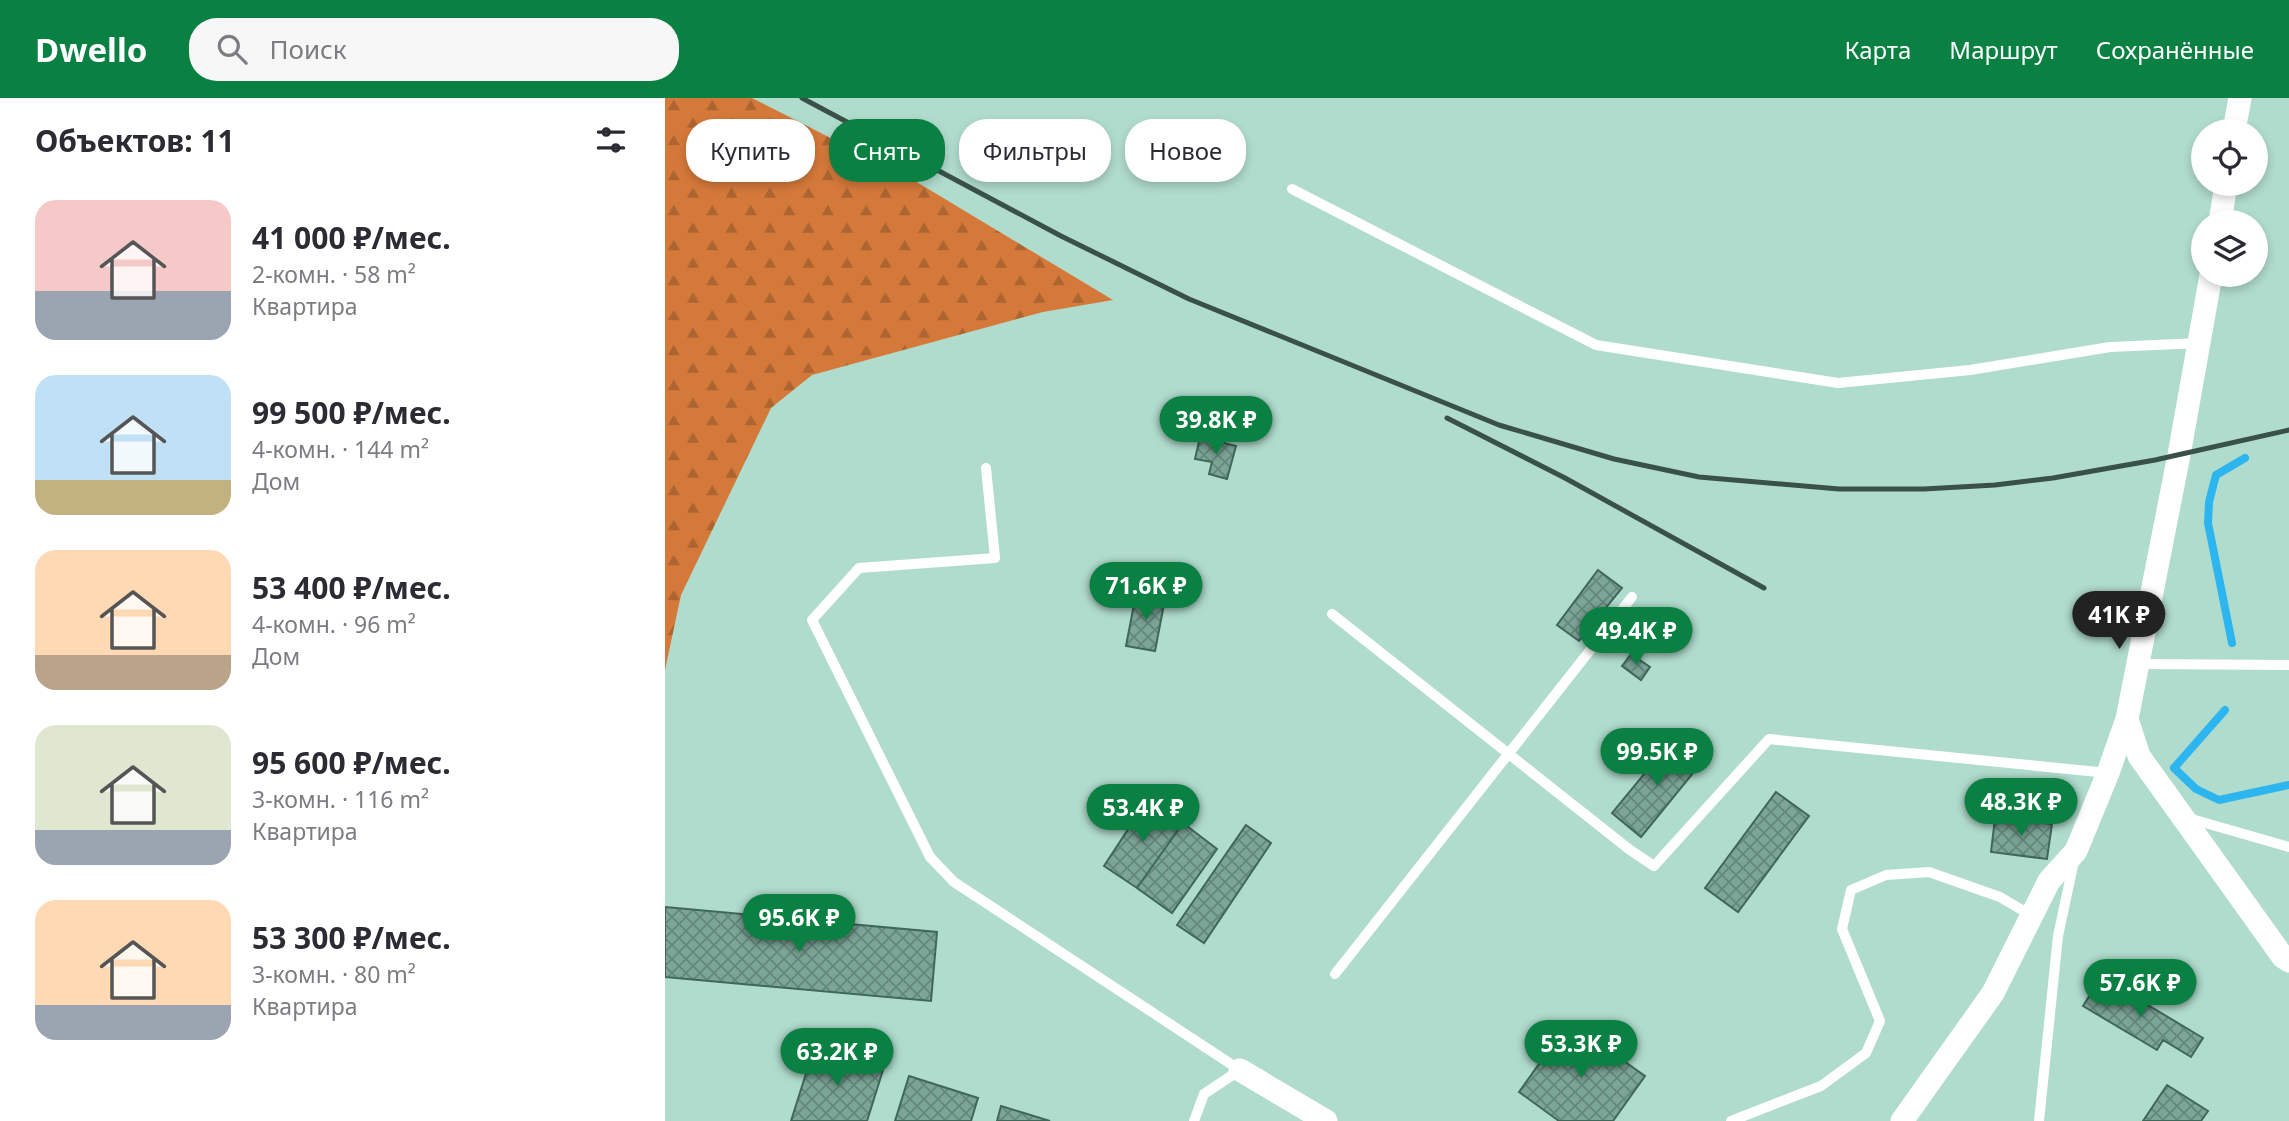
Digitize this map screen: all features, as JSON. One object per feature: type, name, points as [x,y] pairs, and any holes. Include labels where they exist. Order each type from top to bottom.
[{"type":"street","points":[[2236,119],[2240,98]]},
{"type":"street","points":[[1902,1121],[1993,993],[2049,881],[2076,851],[2108,773],[2127,719],[2139,664],[2209,287]]},
{"type":"street","points":[[2127,719],[2139,756],[2283,957],[2289,961]]},
{"type":"street","points":[[1240,1070],[1326,1121]]},
{"type":"lane","points":[[1292,189],[1596,345],[1838,383],[1970,370],[2110,346],[2200,343]]},
{"type":"lane","points":[[986,468],[995,558],[859,568],[812,620],[930,857],[954,882],[1240,1070],[1204,1094],[1194,1121]]},
{"type":"lane","points":[[1335,974],[1632,597]]},
{"type":"lane","points":[[1332,614],[1630,850],[1654,866],[1769,739],[2108,773]]},
{"type":"lane","points":[[2139,664],[2289,665]]},
{"type":"lane","points":[[2182,816],[2289,847]]},
{"type":"lane","points":[[2039,1121],[2058,936],[2076,851]]},
{"type":"lane","points":[[1731,1121],[1821,1086],[1866,1053],[1880,1021],[1842,929],[1851,890],[1886,875],[1930,872],[2000,897],[2032,916]]},
{"type":"green space","points":[[665,98],[752,98],[793,119],[686,119],[686,182],[815,182],[815,130],[829,137],[829,182],[917,182],[1113,300],[1043,312],[812,375],[771,408],[681,595],[665,670]]},
{"type":"building","points":[[1200,437],[1236,446],[1227,479],[1209,474],[1212,462],[1195,459]]},
{"type":"building","points":[[1598,570],[1622,588],[1579,641],[1557,625]]},
{"type":"building","points":[[1136,594],[1165,599],[1155,651],[1126,646]]},
{"type":"building","points":[[1631,654],[1650,667],[1641,680],[1622,666]]},
{"type":"building","points":[[1673,739],[1702,762],[1641,837],[1612,813]]},
{"type":"building","points":[[1776,792],[1809,816],[1738,912],[1705,888]]},
{"type":"building","points":[[1148,799],[1183,823],[1137,888],[1104,866]]},
{"type":"building","points":[[1995,818],[2052,824],[2047,859],[1991,852]]},
{"type":"building","points":[[1183,823],[1217,849],[1172,913],[1137,888]]},
{"type":"building","points":[[1246,825],[1271,843],[1204,943],[1177,925]]},
{"type":"building","points":[[665,907],[937,932],[931,1001],[665,977]]},
{"type":"building","points":[[2101,977],[2203,1038],[2191,1057],[2163,1040],[2157,1050],[2083,1006]]},
{"type":"building","points":[[1569,1022],[1645,1076],[1613,1121],[1559,1121],[1519,1092]]},
{"type":"building","points":[[815,1045],[884,1067],[867,1121],[791,1121]]},
{"type":"building","points":[[909,1076],[978,1098],[971,1121],[895,1121]]},
{"type":"building","points":[[2167,1085],[2208,1111],[2201,1121],[2143,1121]]},
{"type":"building","points":[[1001,1106],[1050,1121],[997,1121]]},
{"type":"waterway","points":[[2232,643],[2208,523],[2209,502],[2216,475],[2245,458]]},
{"type":"waterway","points":[[2225,710],[2174,768],[2196,789],[2219,800],[2289,785]]},
{"type":"railway","points":[[802,98],[1061,236],[1189,299],[1499,425],[1614,459],[1699,477],[1839,489],[1924,489],[2053,478],[2155,460],[2289,430]]},
{"type":"railway","points":[[1447,418],[1565,478],[1764,588]]}]
